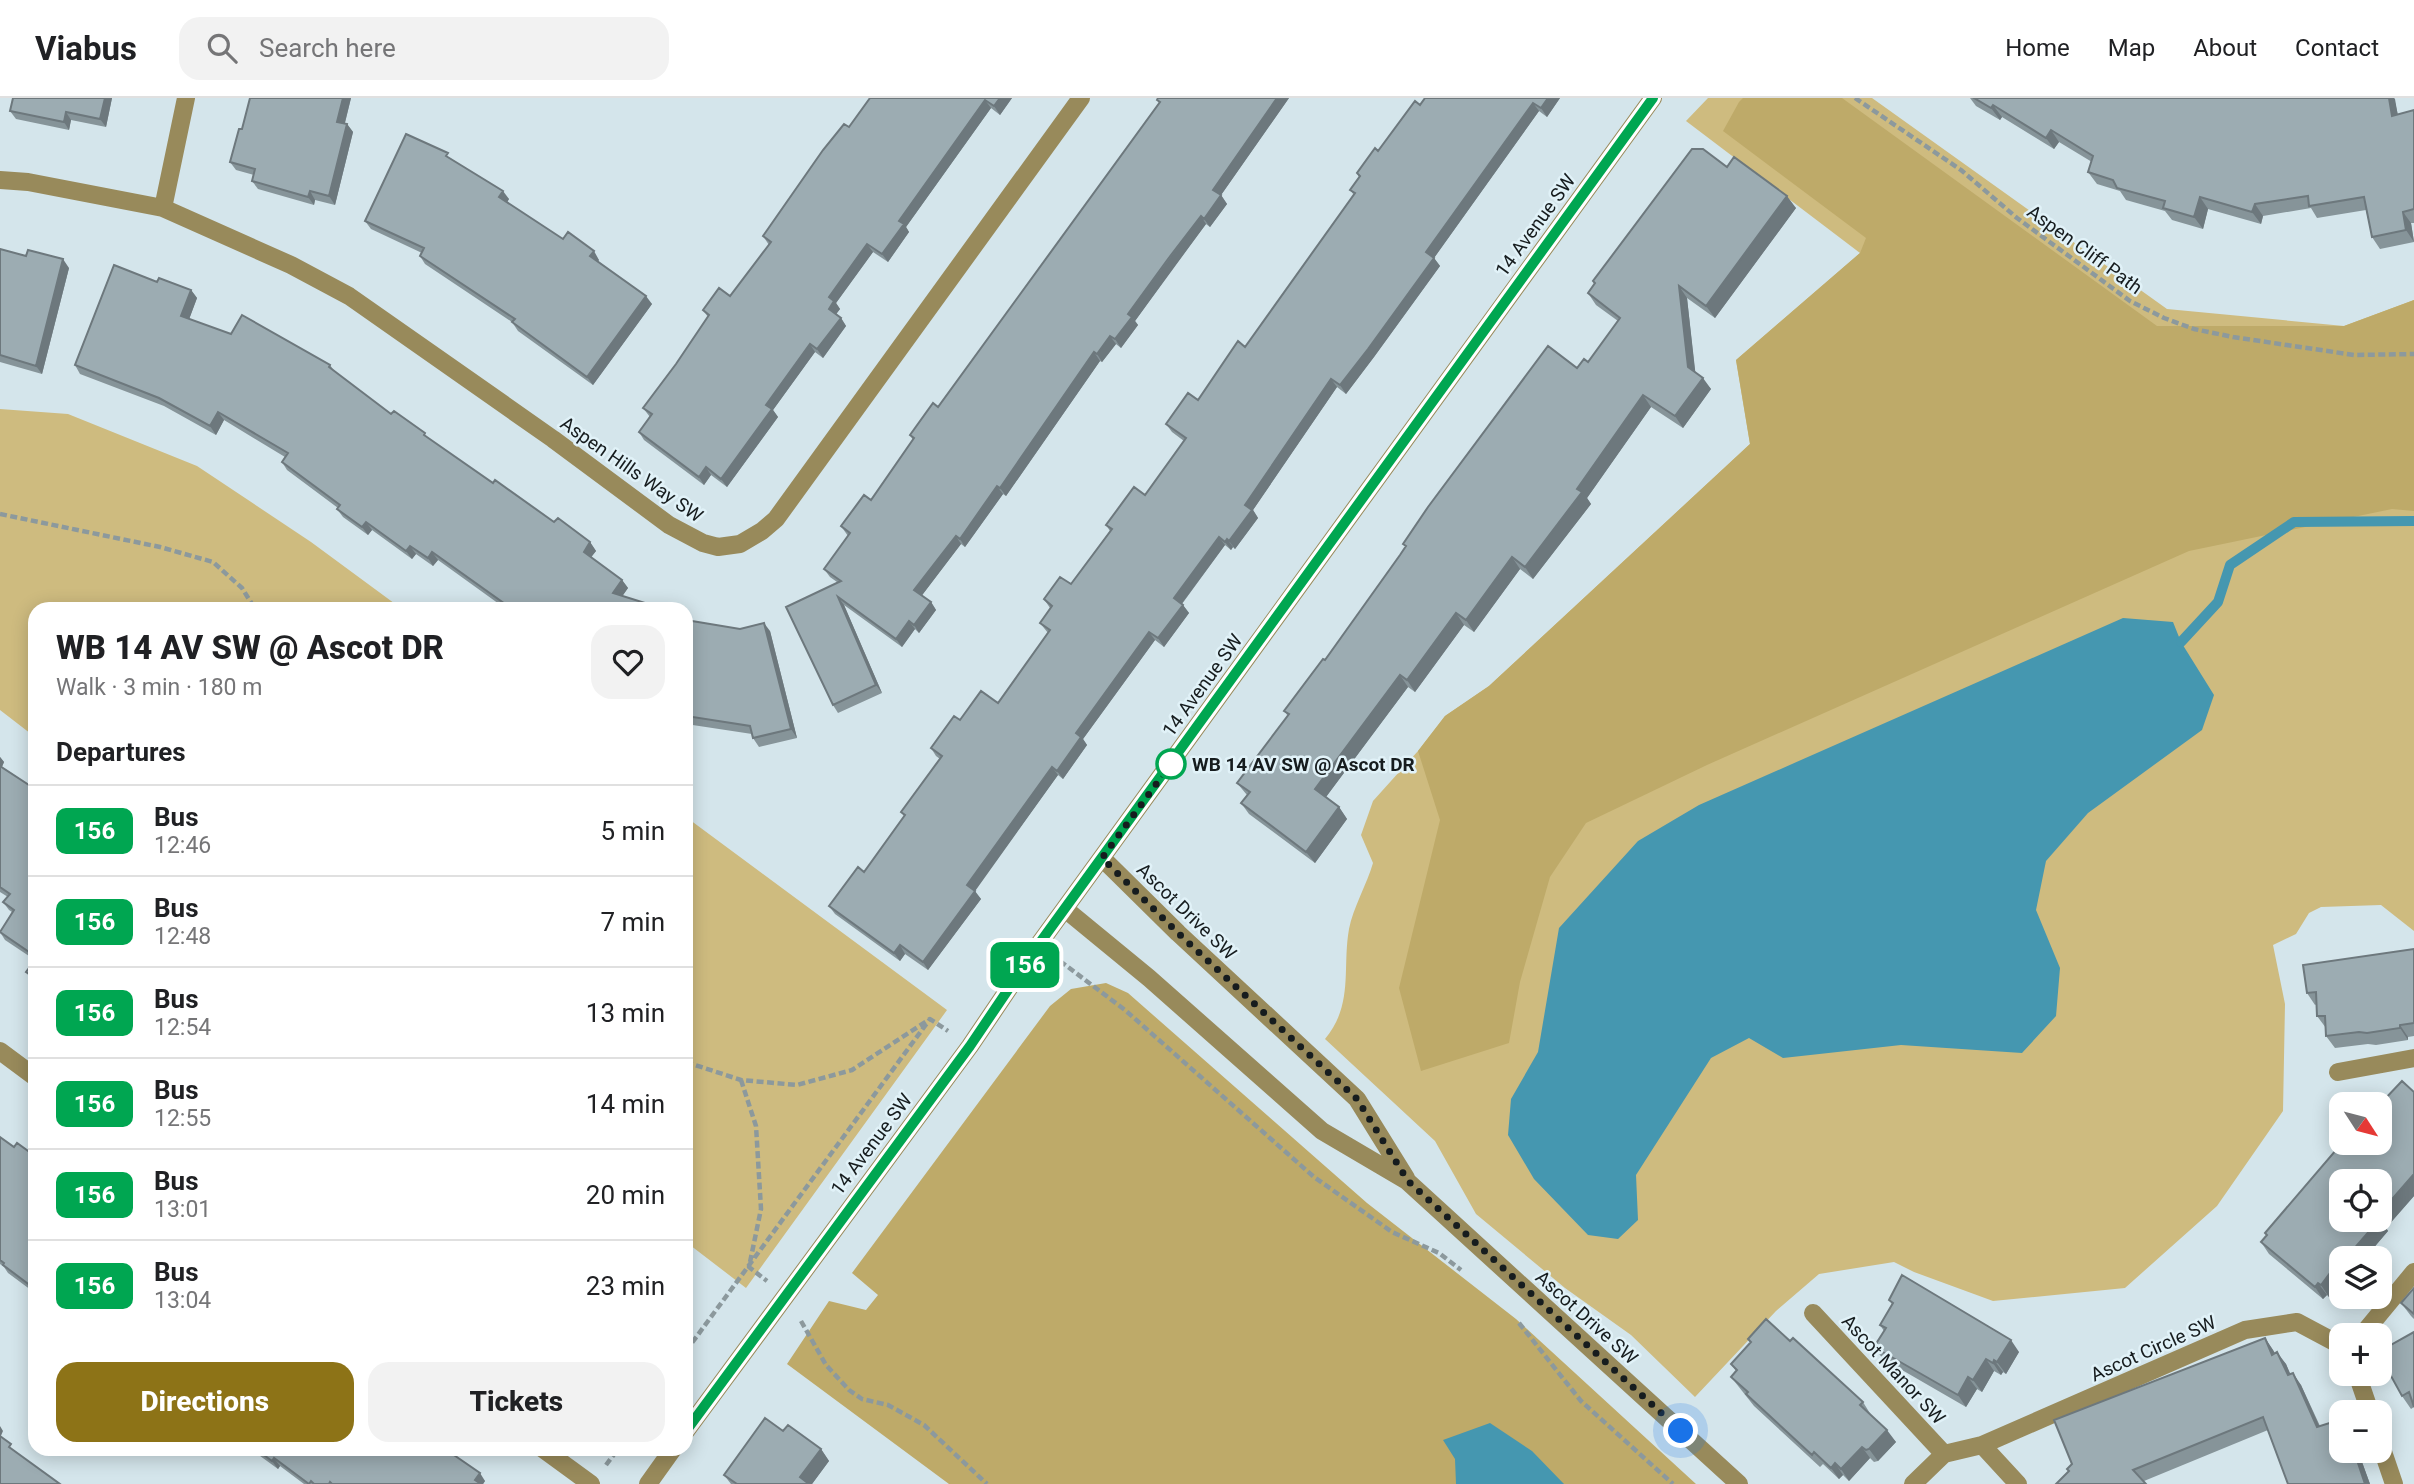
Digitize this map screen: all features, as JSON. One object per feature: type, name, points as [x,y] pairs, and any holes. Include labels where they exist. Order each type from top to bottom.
[{"type":"street","points":[[163,208],[186,98]]},
{"type":"street","name":"Aspen Hills Way SW","points":[[0,180],[28,182],[163,208],[291,265],[349,296],[553,439],[669,525],[703,543],[718,547],[740,544],[776,519],[1081,98]]},
{"type":"street","name":"14 Avenue SW","points":[[693,1421],[970,1046],[1039,944],[1653,98]]},
{"type":"street","name":"Ascot Drive SW","points":[[1102,858],[1178,933],[1357,1099],[1408,1181]]},
{"type":"street","name":"Ascot Drive SW","points":[[1065,909],[1149,978],[1322,1131],[1408,1181],[1739,1484]]},
{"type":"street","points":[[0,1051],[28,1072]]},
{"type":"street","points":[[2338,1072],[2414,1058]]},
{"type":"street","points":[[2372,1323],[2414,1272]]},
{"type":"street","name":"Ascot Manor SW","points":[[1813,1313],[1944,1454]]},
{"type":"street","name":"Ascot Circle SW","points":[[1944,1454],[1982,1445],[2245,1330],[2297,1322],[2329,1339]]},
{"type":"street","points":[[1982,1445],[2018,1484]]},
{"type":"street","points":[[1913,1484],[1944,1454]]},
{"type":"street","points":[[553,1456],[591,1484]]},
{"type":"street","points":[[648,1484],[668,1456]]},
{"type":"street","points":[[2387,1463],[2394,1484]]},
{"type":"path","name":"Aspen Cliff Path","points":[[1855,98],[1961,170],[2017,218],[2130,301],[2164,318],[2194,329],[2233,338],[2354,355],[2414,354]]},
{"type":"path","points":[[0,514],[160,547],[214,562],[242,588],[251,602]]},
{"type":"path","points":[[1039,944],[1125,1010],[1314,1177],[1366,1216],[1392,1232],[1439,1252],[1465,1273]]},
{"type":"path","points":[[930,1019],[970,1046]]},
{"type":"path","points":[[693,1064],[741,1080],[797,1085],[852,1070],[930,1019]]},
{"type":"path","points":[[693,1342],[930,1019]]},
{"type":"path","points":[[741,1080],[756,1126],[761,1209],[749,1266]]},
{"type":"path","points":[[785,1295],[826,1365],[849,1390],[862,1399],[888,1405],[924,1425],[987,1484]]},
{"type":"path","points":[[1512,1316],[1531,1336],[1581,1401],[1673,1484]]},
{"type":"shaded area","points":[[1708,98],[1872,98],[2167,309],[2344,326],[2414,300],[2414,931],[2381,905],[2321,907],[2309,913],[2296,934],[2273,945],[2285,1004],[2283,1111],[2217,1206],[2125,1288],[1993,1301],[1894,1262],[1819,1274],[1776,1311],[1695,1397],[1631,1335],[1565,1288],[1476,1214],[1435,1141],[1325,1039],[1340,1013],[1349,929],[1373,863],[1361,835],[1373,801],[1445,716],[1489,686],[1750,444],[1736,360],[1860,253],[1686,121]]},
{"type":"shaded area","points":[[1743,98],[1842,98],[2157,326],[2344,326],[2414,300],[2414,511],[2392,509],[2189,551],[1707,765],[1586,823],[1550,877],[1520,982],[1509,1043],[1421,1071],[1399,988],[1440,820],[1418,751],[1445,716],[1489,686],[1750,444],[1736,360],[1860,253],[1866,238],[1723,131]]},
{"type":"shaded area","points":[[0,409],[68,414],[197,466],[311,542],[392,602],[28,602],[28,732],[0,710]]},
{"type":"shaded area","points":[[693,822],[947,1010],[746,1288],[693,1247]]},
{"type":"shaded area","points":[[1106,983],[1128,993],[1367,1203],[1516,1319],[1696,1484],[949,1484],[787,1364],[829,1301],[866,1310],[878,1295],[852,1273],[1050,1006],[1071,989]]},
{"type":"water","points":[[2123,618],[2173,622],[2181,642],[2214,695],[2202,730],[2088,813],[2046,861],[2036,910],[2060,968],[2056,1016],[2022,1053],[1901,1045],[1783,1058],[1749,1038],[1711,1058],[1636,1175],[1638,1220],[1618,1239],[1588,1235],[1534,1179],[1508,1135],[1511,1099],[1538,1052],[1559,928],[1638,841],[1699,805]]},
{"type":"water","points":[[1490,1423],[1532,1451],[1564,1484],[1456,1484],[1455,1459],[1443,1440]]},
{"type":"building","points":[[13,98],[105,98],[100,119],[66,112],[64,122],[10,111]]},
{"type":"building","points":[[250,98],[343,98],[337,122],[347,124],[329,196],[310,191],[308,197],[252,181],[255,169],[230,162]]},
{"type":"building","points":[[870,98],[1000,98],[994,106],[985,100],[899,221],[904,224],[882,254],[867,244],[829,297],[834,301],[829,309],[841,318],[817,349],[810,344],[766,405],[772,409],[721,479],[706,467],[699,477],[639,432],[652,414],[643,408],[709,315],[703,310],[719,288],[730,296],[771,242],[763,236],[823,150],[844,124],[849,127]]},
{"type":"building","points":[[1158,98],[1277,98],[1213,190],[1221,195],[1204,219],[1201,216],[1168,259],[1128,314],[1132,317],[1115,339],[1110,336],[1097,354],[1094,352],[1000,488],[997,486],[960,539],[956,536],[914,590],[931,602],[914,625],[909,621],[896,639],[838,597],[876,685],[833,705],[786,607],[841,581],[824,569],[850,533],[841,526],[864,495],[871,500],[914,438],[910,435],[933,403],[938,407],[1160,102]]},
{"type":"building","points":[[1425,98],[1548,98],[1541,108],[1533,103],[1426,252],[1434,258],[1368,349],[1340,385],[1331,379],[1245,505],[1252,510],[1229,541],[1227,539],[1225,542],[1219,537],[1174,598],[1183,605],[1158,638],[1149,632],[1076,733],[1081,737],[1057,771],[1052,767],[967,885],[975,891],[923,962],[900,945],[894,953],[829,906],[858,867],[864,872],[905,815],[901,812],[942,756],[931,748],[954,716],[960,720],[981,691],[998,703],[1050,630],[1040,623],[1052,606],[1044,599],[1060,577],[1071,584],[1112,529],[1106,525],[1134,487],[1145,495],[1186,438],[1166,424],[1188,393],[1198,400],[1238,341],[1245,347],[1355,193],[1350,190],[1360,176],[1357,173],[1375,148],[1378,151],[1415,101],[1420,105]]},
{"type":"building","points":[[1974,98],[2389,98],[2392,116],[2414,110],[2414,209],[2403,212],[2406,230],[2372,237],[2364,197],[2309,206],[2308,196],[2255,204],[2252,212],[2200,197],[2194,217],[2163,208],[2165,201],[2117,188],[2113,180],[2088,172],[2093,156],[2051,130],[2046,138],[1993,105],[1991,108]]},
{"type":"building","points":[[406,134],[448,153],[446,156],[503,191],[499,197],[563,239],[568,232],[594,251],[590,256],[646,296],[587,377],[512,322],[515,319],[420,256],[424,248],[365,221]]},
{"type":"building","points":[[1692,149],[1703,149],[1727,167],[1734,157],[1787,196],[1706,306],[1679,286],[1688,367],[1703,378],[1675,416],[1643,395],[1577,489],[1582,492],[1525,567],[1512,557],[1466,620],[1456,613],[1407,680],[1400,675],[1315,789],[1339,807],[1306,852],[1241,803],[1250,792],[1237,783],[1289,714],[1284,711],[1323,659],[1325,660],[1400,555],[1406,546],[1403,544],[1428,507],[1548,346],[1577,368],[1584,359],[1588,362],[1620,318],[1588,293],[1595,283],[1593,281]]},
{"type":"building","points":[[0,249],[26,256],[28,250],[63,259],[36,366],[0,355]]},
{"type":"building","points":[[114,265],[157,282],[159,278],[191,290],[181,316],[231,334],[242,315],[330,365],[329,367],[391,414],[394,411],[493,483],[495,480],[554,522],[558,518],[590,542],[584,552],[622,580],[613,593],[642,602],[502,602],[432,552],[428,558],[410,546],[406,551],[366,522],[362,527],[337,509],[340,505],[282,462],[288,453],[218,412],[210,426],[159,398],[75,365]]},
{"type":"building","points":[[693,621],[740,629],[764,623],[791,729],[753,738],[750,726],[693,717]]},
{"type":"building","points":[[0,766],[28,784],[28,951],[0,932],[14,910],[3,902],[10,894],[0,887]]},
{"type":"building","points":[[2414,949],[2414,1023],[2367,1033],[2326,1036],[2325,1016],[2317,1016],[2316,992],[2307,993],[2303,965]]},
{"type":"building","points":[[2402,1081],[2414,1092],[2414,1174],[2392,1199],[2392,1169],[2329,1169],[2329,1232],[2369,1232],[2356,1246],[2329,1246],[2329,1274],[2321,1285],[2318,1283],[2315,1287],[2261,1242],[2267,1235],[2265,1233],[2332,1155],[2392,1155],[2392,1092]]},
{"type":"building","points":[[0,1137],[14,1147],[17,1143],[28,1151],[28,1284],[0,1260]]},
{"type":"building","points":[[1902,1275],[2011,1340],[1997,1362],[1986,1359],[1973,1380],[1968,1377],[1958,1395],[1874,1347],[1886,1328],[1880,1325],[1893,1303],[1889,1300]]},
{"type":"building","points":[[2414,1288],[2414,1314],[2401,1303]]},
{"type":"building","points":[[1766,1319],[1790,1341],[1793,1338],[1863,1402],[1860,1405],[1887,1430],[1869,1449],[1862,1447],[1841,1469],[1835,1463],[1831,1468],[1814,1452],[1812,1455],[1731,1377],[1737,1370],[1731,1364],[1751,1342],[1748,1339]]},
{"type":"building","points":[[2414,1332],[2414,1407],[2409,1392],[2402,1396],[2392,1378],[2392,1344]]},
{"type":"building","points":[[2265,1338],[2272,1355],[2277,1352],[2288,1375],[2293,1373],[2317,1427],[2329,1423],[2329,1463],[2358,1463],[2365,1484],[2288,1484],[2263,1417],[2133,1470],[2146,1484],[2056,1484],[2072,1464],[2054,1420]]},
{"type":"building","points":[[765,1418],[783,1431],[788,1425],[821,1449],[800,1477],[809,1484],[737,1484],[724,1475]]},
{"type":"building","points":[[0,1436],[11,1444],[9,1447],[60,1484],[0,1484]]},
{"type":"building","points":[[265,1456],[455,1456],[480,1473],[475,1480],[481,1484],[314,1484],[311,1481],[309,1484],[274,1458],[272,1461]]},
{"type":"waterway","points":[[2181,642],[2218,602],[2230,565],[2294,522],[2414,521]]},
{"type":"bus line","name":"156","points":[[693,1421],[970,1046],[1039,944],[1653,98]]},
{"type":"place","name":"WB 14 AV SW @ Ascot DR","points":[[1171,764]]},
{"type":"route","points":[[1171,764],[1102,858],[1178,933],[1357,1099],[1408,1181],[1681,1431]]}]
